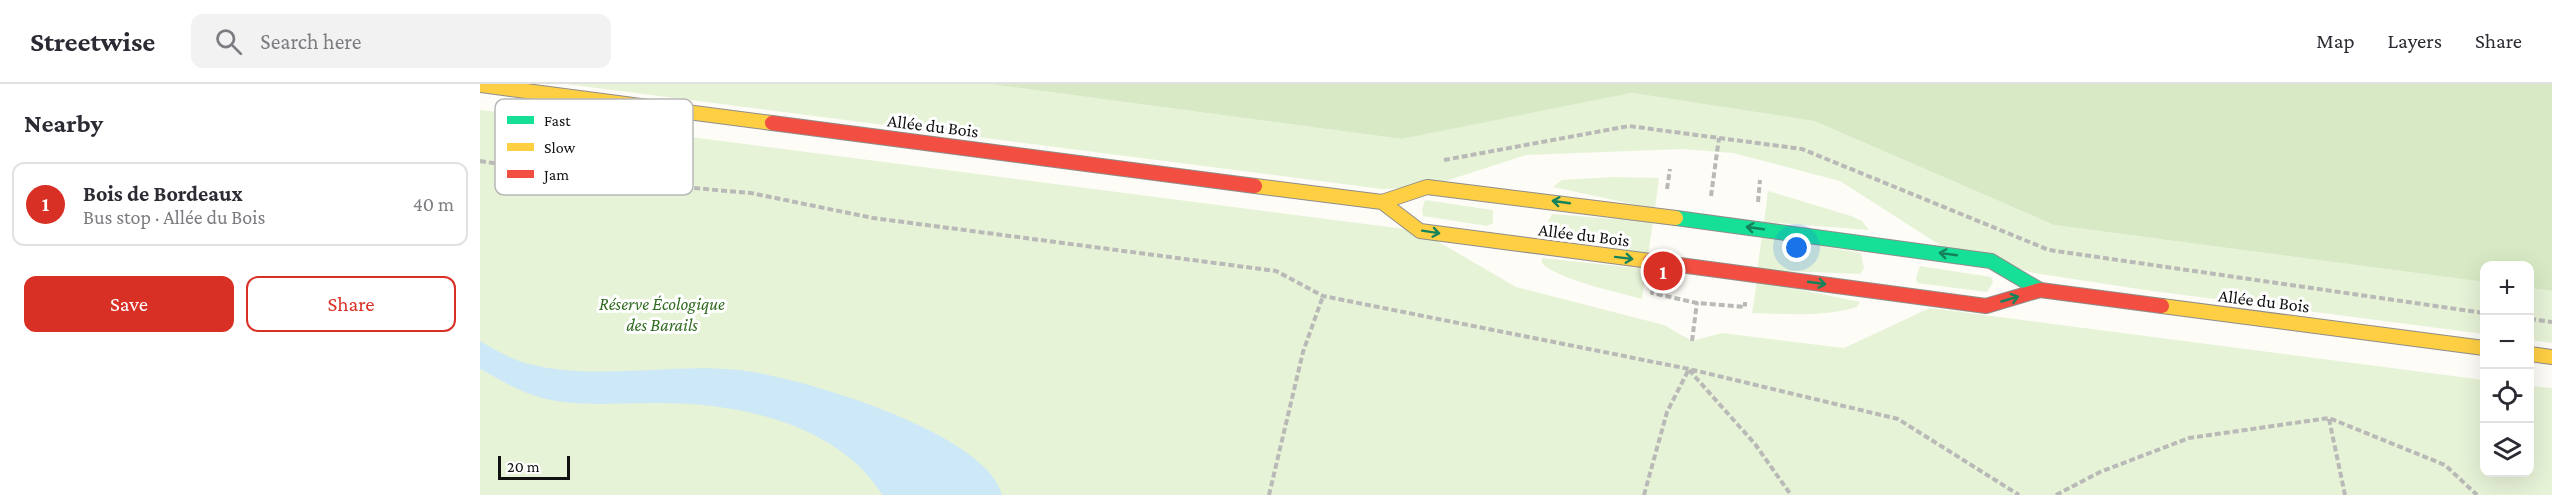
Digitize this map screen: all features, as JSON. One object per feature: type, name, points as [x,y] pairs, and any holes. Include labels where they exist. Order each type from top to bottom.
[{"type":"main road","name":"Allée du Bois","points":[[480,85],[588,99]]},
{"type":"main road","name":"Allée du Bois","points":[[693,113],[1382,202],[1427,187],[1707,221],[1991,261],[2040,290],[2480,347]]},
{"type":"main road","name":"Allée du Bois","points":[[1382,202],[1420,231],[1520,246],[1986,306],[2040,290]]},
{"type":"main road","points":[[2534,355],[2552,357]]},
{"type":"path","points":[[1433,162],[1629,126],[1802,149],[2049,250],[2480,312]]},
{"type":"path","points":[[480,161],[495,163]]},
{"type":"path","points":[[693,188],[751,193],[873,218],[1276,271],[1323,296],[1689,369],[1898,419],[2019,495]]},
{"type":"path","points":[[1269,495],[1303,352],[1323,296]]},
{"type":"path","points":[[1692,341],[1697,303]]},
{"type":"path","points":[[2534,320],[2552,322]]},
{"type":"path","points":[[1644,495],[1667,412],[1689,369]]},
{"type":"path","points":[[1689,369],[1755,444],[1791,495]]},
{"type":"path","points":[[2329,418],[2345,495]]},
{"type":"path","points":[[2056,495],[2100,472],[2188,438],[2329,418],[2445,465],[2477,495]]},
{"type":"green space","points":[[566,84],[989,84],[1402,139],[1632,93],[1814,121],[2054,225],[2480,281],[2480,333],[2145,290],[2034,273],[1943,247],[1840,181],[1733,153],[1683,149],[1526,155],[1427,187],[1382,189]]},
{"type":"green space","points":[[989,84],[2552,84],[2552,291],[2534,289],[2534,261],[2480,261],[2480,281],[2054,225],[1814,121],[1632,93],[1402,139]]},
{"type":"green space","name":"Réserve Écologique des Barails","points":[[480,110],[495,112],[495,195],[693,195],[693,137],[1420,231],[1516,287],[1664,325],[1692,341],[1722,333],[1844,348],[1930,308],[2480,379],[2480,477],[2534,477],[2534,386],[2552,388],[2552,495],[480,495]]},
{"type":"green space","points":[[1613,177],[1659,178],[1655,209],[1553,187],[1562,180]]},
{"type":"green space","points":[[1768,191],[1851,216],[1862,221],[1869,230],[1764,222]]},
{"type":"green space","points":[[1425,200],[1493,210],[1493,223],[1487,226],[1423,216]]},
{"type":"green space","points":[[1552,214],[1653,222],[1648,255],[1547,233],[1546,226]]},
{"type":"green space","points":[[1762,236],[1861,253],[1864,268],[1860,274],[1757,270]]},
{"type":"green space","points":[[1542,258],[1646,269],[1642,299],[1561,275],[1542,263]]},
{"type":"green space","points":[[1920,266],[1991,277],[1993,282],[1987,292],[1917,283],[1916,278]]},
{"type":"green space","points":[[1757,281],[1860,302],[1857,307],[1832,312],[1752,313]]},
{"type":"green space","points":[[2534,289],[2552,291],[2552,343],[2534,341]]},
{"type":"water","points":[[480,341],[516,360],[555,369],[607,372],[713,368],[739,370],[802,383],[887,411],[927,429],[963,450],[989,472],[1002,495],[883,495],[860,467],[815,435],[789,424],[735,409],[678,403],[582,404],[542,398],[518,389],[480,369]]},
{"type":"traffic: fast","points":[[1676,218],[1991,261],[2040,290]]},
{"type":"traffic: slow","points":[[480,85],[588,99]]},
{"type":"traffic: slow","points":[[693,113],[772,123]]},
{"type":"traffic: slow","points":[[1255,186],[1382,202],[1427,187],[1676,218]]},
{"type":"traffic: slow","points":[[1382,202],[1420,231],[1650,261]]},
{"type":"traffic: slow","points":[[2162,306],[2480,347]]},
{"type":"traffic: slow","points":[[2534,355],[2552,357]]},
{"type":"traffic: jam","points":[[772,123],[1255,186]]},
{"type":"traffic: jam","points":[[1650,261],[1986,306],[2040,290],[2162,306]]},
{"type":"place","name":"Bois de Bordeaux","points":[[1663,271]]}]
